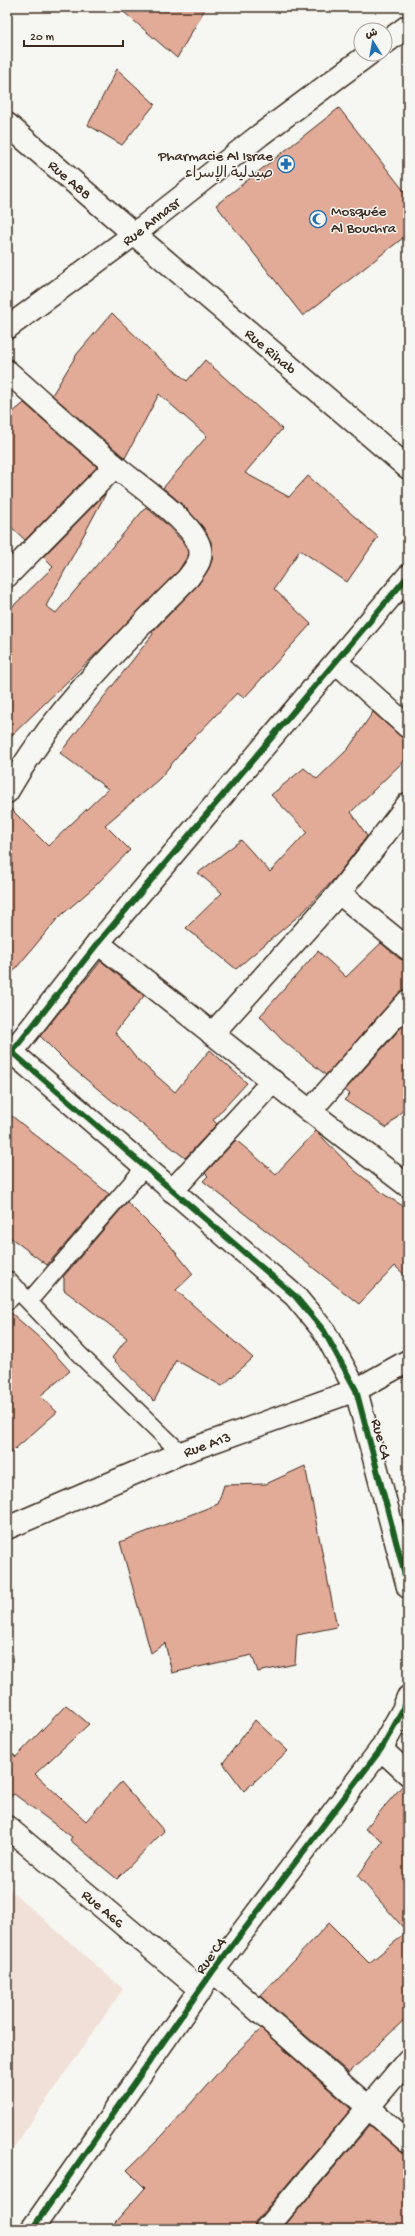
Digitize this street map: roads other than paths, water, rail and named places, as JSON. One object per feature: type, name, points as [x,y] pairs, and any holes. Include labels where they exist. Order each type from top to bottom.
[{"type":"street","points":[[393,36],[408,26]]},
{"type":"street","name":"Rue Annasr","points":[[7,328],[133,235],[260,135],[358,62]]},
{"type":"street","name":"Rue A88","points":[[7,124],[133,235]]},
{"type":"street","name":"Rue Rihab","points":[[133,235],[244,327],[408,468]]},
{"type":"street","points":[[7,371],[114,466],[179,519],[194,535],[202,554],[198,564],[79,690],[38,741],[7,792]]},
{"type":"street","points":[[7,576],[114,466]]},
{"type":"street","points":[[9,1050],[408,576]]},
{"type":"street","points":[[336,662],[408,727]]},
{"type":"street","points":[[212,1034],[339,893],[408,804]]},
{"type":"street","points":[[339,893],[408,949]]},
{"type":"street","points":[[98,943],[310,1111],[408,1186]]},
{"type":"street","points":[[310,1111],[408,1001]]},
{"type":"street","name":"Rue C4","points":[[9,1050],[295,1296],[324,1331],[356,1390],[408,1587]]},
{"type":"street","points":[[172,1191],[273,1081]]},
{"type":"street","name":"Rue A13","points":[[7,1528],[181,1453],[356,1390],[408,1361]]},
{"type":"street","name":"Rue C4","points":[[32,2229],[213,1971],[382,1749],[403,1710],[408,1696]]},
{"type":"street","points":[[382,1749],[408,1774]]},
{"type":"street","name":"Rue A66","points":[[7,1827],[200,1990]]},
{"type":"street","points":[[213,1971],[408,2142]]},
{"type":"street","points":[[266,2229],[367,2106],[408,2060]]},
{"type":"lane","points":[[7,1302],[24,1295],[145,1168]]},
{"type":"lane","points":[[7,1279],[80,1355],[181,1453]]},
{"type":"place","name":"Pharmacie Al Israe صيدلية الإسراء","points":[[286,164]]},
{"type":"place","name":"Mosquée Al Bouchra","points":[[318,219]]}]
